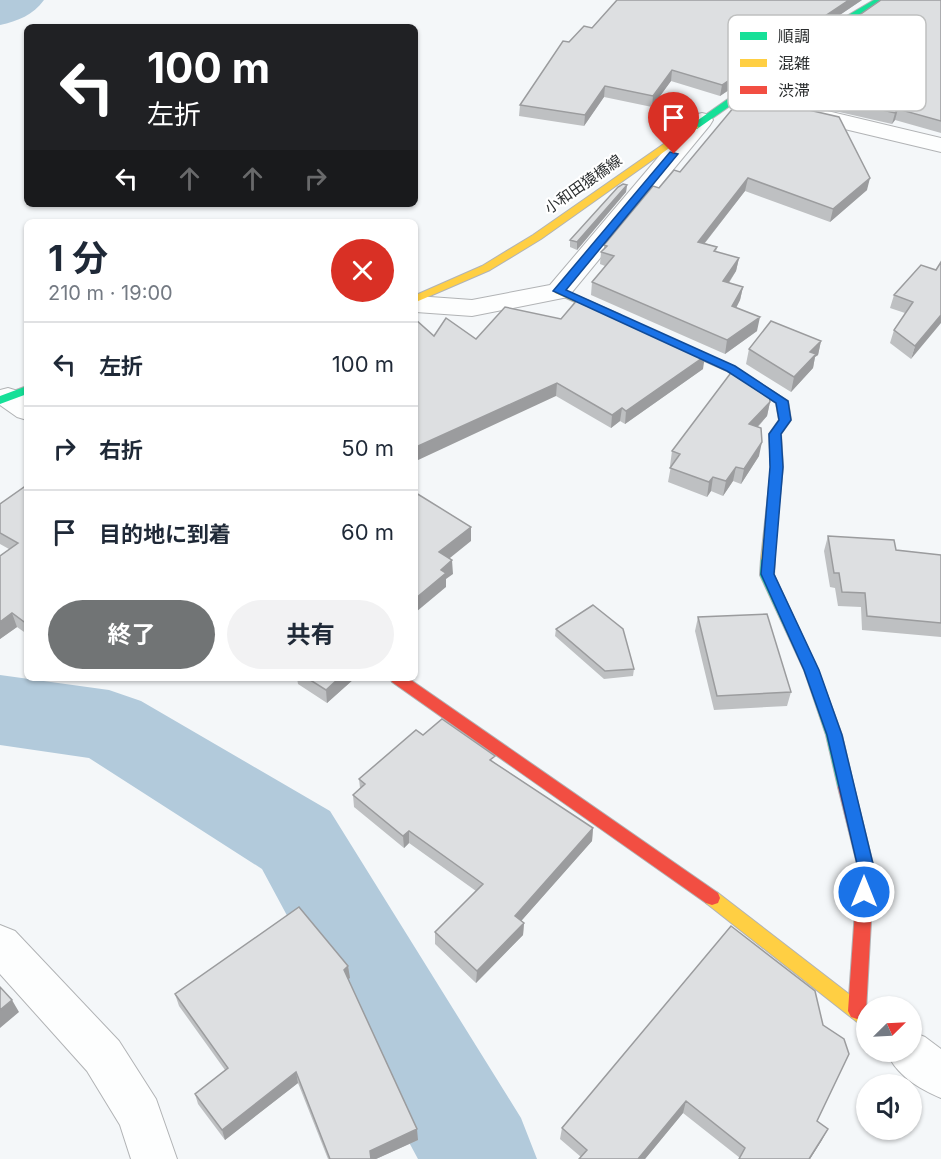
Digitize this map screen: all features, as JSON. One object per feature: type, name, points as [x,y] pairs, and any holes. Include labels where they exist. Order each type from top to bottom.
[{"type":"street","name":"小和田猿橋線","points":[[855,15],[880,0]]},
{"type":"street","name":"小和田猿橋線","points":[[418,298],[486,268],[537,237],[728,103]]},
{"type":"street","points":[[796,111],[941,145]]},
{"type":"street","points":[[559,291],[702,120]]},
{"type":"street","points":[[418,304],[472,308],[559,291],[634,325]]},
{"type":"street","points":[[656,335],[731,369],[782,401],[785,420],[775,434],[777,467],[767,574],[812,670],[834,735],[866,868],[863,996]]},
{"type":"street","points":[[402,681],[735,914],[856,1010]]},
{"type":"street","points":[[0,944],[103,1056],[140,1115],[154,1159]]},
{"type":"street","points":[[922,1062],[941,1076]]},
{"type":"building","points":[[617,0],[849,0],[827,15],[728,15],[728,81],[722,85],[672,70],[653,96],[605,86],[585,115],[520,105],[563,41],[569,42],[584,26],[592,28]]},
{"type":"building","points":[[881,0],[941,0],[941,121],[905,111],[926,111],[926,15],[859,15]]},
{"type":"building","points":[[731,111],[813,111],[839,117],[870,178],[833,209],[748,178],[698,242],[717,247],[714,251],[739,258],[723,281],[743,287],[732,306],[760,317],[727,340],[592,282],[614,256],[601,252],[607,246],[604,245],[653,186],[659,188],[674,170],[680,172]]},
{"type":"building","points":[[623,184],[627,185],[577,242],[570,240],[618,187]]},
{"type":"building","points":[[941,262],[941,315],[915,346],[894,330],[913,302],[894,295],[921,265],[936,270]]},
{"type":"building","points":[[578,299],[705,356],[626,411],[622,408],[612,415],[557,383],[418,446],[418,322],[434,336],[446,318],[476,339],[505,307],[561,319]]},
{"type":"building","points":[[771,321],[821,341],[810,352],[816,354],[794,377],[749,349]]},
{"type":"building","points":[[733,370],[769,392],[770,402],[749,424],[761,428],[762,442],[744,469],[736,467],[726,481],[713,477],[709,482],[670,468],[680,454],[672,451]]},
{"type":"building","points":[[24,487],[24,622],[12,613],[0,622],[0,556],[18,543],[0,533],[0,504]]},
{"type":"building","points":[[418,494],[471,527],[439,552],[452,560],[441,570],[446,573],[418,596]]},
{"type":"building","points":[[828,536],[894,540],[896,550],[941,555],[941,623],[867,616],[865,593],[842,592],[839,573],[834,573]]},
{"type":"building","points":[[593,605],[623,629],[634,669],[605,671],[556,629]]},
{"type":"building","points":[[767,614],[791,692],[717,696],[698,617]]},
{"type":"building","points":[[312,681],[336,681],[326,690]]},
{"type":"building","points":[[442,719],[495,756],[490,760],[593,828],[515,916],[524,923],[477,971],[435,932],[483,884],[409,831],[403,836],[353,795],[365,784],[359,779],[416,730],[423,735]]},
{"type":"building","points":[[299,907],[348,966],[344,970],[417,1129],[370,1151],[371,1159],[330,1159],[296,1072],[222,1130],[195,1094],[228,1068],[175,994]]},
{"type":"building","points":[[731,926],[815,991],[823,1025],[844,1039],[849,1054],[817,1121],[828,1129],[809,1159],[739,1159],[745,1148],[686,1101],[638,1159],[579,1159],[587,1150],[562,1128]]},
{"type":"building","points":[[0,987],[12,1000],[0,1010]]},
{"type":"waterway","points":[[0,11],[20,0]]},
{"type":"waterway","points":[[0,710],[109,726],[296,840],[480,1159]]},
{"type":"traffic: fast","points":[[855,15],[880,0]]},
{"type":"traffic: fast","points":[[694,127],[728,103]]},
{"type":"traffic: fast","points":[[0,400],[24,391]]},
{"type":"traffic: fast","points":[[768,559],[767,575],[811,670],[834,735],[846,787]]},
{"type":"traffic: slow","points":[[418,298],[486,268],[537,237],[694,127]]},
{"type":"traffic: slow","points":[[559,291],[617,317]]},
{"type":"traffic: slow","points":[[664,339],[731,369],[782,401],[785,420],[775,434],[777,467],[768,559]]},
{"type":"traffic: slow","points":[[712,898],[856,1010]]},
{"type":"traffic: jam","points":[[401,681],[712,898]]},
{"type":"traffic: jam","points":[[846,787],[866,868],[858,996]]},
{"type":"route","points":[[674,154],[559,291],[731,369],[782,401],[785,420],[775,434],[777,467],[767,574],[812,670],[834,735],[866,868],[864,892]]}]
